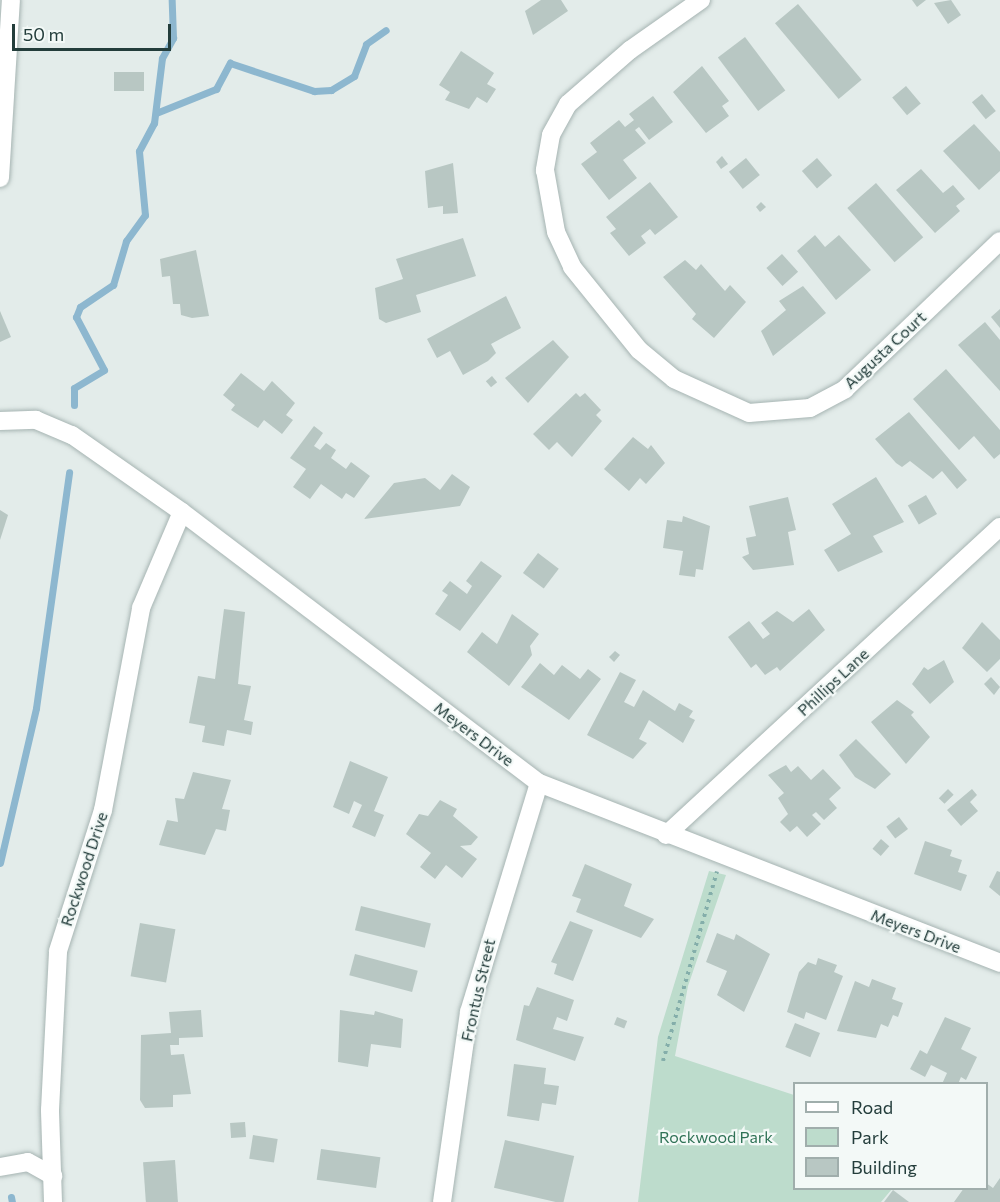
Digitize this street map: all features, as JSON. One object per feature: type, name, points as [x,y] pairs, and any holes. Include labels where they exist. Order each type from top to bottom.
[{"type":"street","points":[[0,178],[11,0]]},
{"type":"street","name":"Augusta Court","points":[[701,0],[630,50],[568,104],[551,135],[545,170],[556,232],[572,267],[596,303],[656,365],[717,403],[749,413],[810,408],[845,389],[1000,241]]},
{"type":"street","name":"Meyers Drive","points":[[0,421],[51,424],[182,512],[539,783],[666,836],[1000,963]]},
{"type":"street","name":"Rockwood Drive","points":[[53,1202],[50,1110],[58,951],[103,810],[141,608],[182,512]]},
{"type":"street","name":"Phillips Lane","points":[[666,836],[1000,527]]},
{"type":"street","name":"Frontus Street","points":[[442,1202],[469,1012],[539,783]]},
{"type":"street","points":[[0,1167],[28,1162],[52,1176]]},
{"type":"path","points":[[663,1061],[692,945],[723,857]]},
{"type":"green space","name":"Rockwood Park","points":[[709,871],[726,875],[688,986],[675,1056],[793,1095],[793,1190],[891,1190],[881,1202],[638,1202],[658,1037]]},
{"type":"building","points":[[541,0],[561,0],[568,11],[533,35],[525,11]]},
{"type":"building","points":[[912,0],[926,0],[917,7]]},
{"type":"building","points":[[951,0],[961,15],[948,24],[934,3]]},
{"type":"building","points":[[798,4],[862,80],[839,99],[775,23]]},
{"type":"building","points":[[745,37],[785,91],[758,111],[718,57]]},
{"type":"building","points":[[461,51],[494,73],[487,84],[496,89],[487,103],[477,97],[469,109],[445,100],[450,92],[439,85]]},
{"type":"building","points":[[702,66],[729,101],[722,106],[729,116],[706,133],[673,92]]},
{"type":"building","points":[[114,72],[144,72],[144,91],[114,91]]},
{"type":"building","points":[[906,86],[921,104],[907,115],[892,98]]},
{"type":"building","points":[[982,94],[996,111],[986,119],[972,102]]},
{"type":"building","points":[[653,96],[673,122],[649,140],[639,127],[635,130],[646,143],[623,160],[637,178],[609,200],[581,164],[597,152],[590,143],[619,120],[625,127],[634,120],[629,114]]},
{"type":"building","points":[[974,124],[1000,152],[1000,171],[979,190],[943,151]]},
{"type":"building","points":[[722,156],[728,164],[721,169],[716,162]]},
{"type":"building","points":[[746,158],[760,175],[743,189],[729,172]]},
{"type":"building","points":[[817,158],[832,175],[817,188],[802,171]]},
{"type":"building","points":[[453,163],[458,213],[443,214],[443,206],[428,208],[425,171]]},
{"type":"building","points":[[921,169],[943,193],[953,185],[965,199],[956,206],[960,211],[935,233],[896,190]]},
{"type":"building","points":[[650,182],[678,217],[655,235],[650,229],[641,236],[646,243],[629,256],[610,233],[616,229],[606,217]]},
{"type":"building","points":[[876,183],[923,237],[895,262],[847,208]]},
{"type":"building","points":[[761,202],[766,207],[760,212],[756,207]]},
{"type":"building","points":[[815,235],[825,247],[839,235],[871,270],[836,300],[797,251]]},
{"type":"building","points":[[463,238],[476,276],[416,295],[421,312],[386,323],[379,319],[375,288],[403,279],[396,259]]},
{"type":"building","points":[[196,250],[209,316],[192,318],[181,315],[180,304],[173,304],[170,276],[162,277],[160,259]]},
{"type":"building","points":[[782,254],[798,272],[782,286],[766,268]]},
{"type":"building","points":[[685,260],[696,270],[701,264],[725,291],[730,285],[746,302],[714,338],[692,319],[696,314],[663,277]]},
{"type":"building","points":[[803,286],[826,313],[773,356],[761,331],[786,310],[779,301]]},
{"type":"building","points":[[506,296],[521,328],[491,344],[496,353],[488,361],[463,375],[450,351],[437,358],[427,339]]},
{"type":"building","points":[[1000,309],[1000,328],[991,317]]},
{"type":"building","points":[[0,311],[11,337],[0,342]]},
{"type":"building","points":[[985,322],[1000,340],[1000,391],[958,345]]},
{"type":"building","points":[[553,340],[569,357],[528,403],[505,378]]},
{"type":"building","points":[[946,369],[1000,430],[1000,454],[994,459],[974,436],[959,450],[913,399]]},
{"type":"building","points":[[241,373],[264,391],[272,381],[295,403],[286,415],[293,420],[282,434],[264,420],[258,428],[231,410],[235,405],[223,395]]},
{"type":"building","points":[[492,376],[497,382],[491,387],[486,381]]},
{"type":"building","points":[[576,393],[580,397],[585,393],[601,410],[596,415],[602,421],[572,457],[557,442],[549,450],[533,434]]},
{"type":"building","points":[[909,412],[967,480],[957,489],[942,471],[933,479],[910,461],[902,467],[875,439]]},
{"type":"building","points":[[314,426],[323,433],[314,446],[320,450],[326,443],[336,450],[331,458],[346,469],[351,462],[370,476],[354,498],[346,493],[342,499],[321,484],[310,499],[293,487],[306,469],[290,458]]},
{"type":"building","points":[[633,437],[648,449],[651,445],[665,463],[646,484],[640,478],[629,491],[604,469]]},
{"type":"building","points":[[452,474],[470,487],[460,506],[364,519],[394,483],[425,478],[440,490]]},
{"type":"building","points":[[876,477],[904,522],[873,536],[883,552],[838,572],[824,550],[851,534],[832,504]]},
{"type":"building","points":[[926,495],[937,514],[919,525],[908,506]]},
{"type":"building","points":[[788,497],[796,530],[788,532],[794,565],[753,570],[742,557],[749,554],[746,538],[756,536],[749,506]]},
{"type":"building","points":[[0,510],[8,515],[0,540]]},
{"type":"building","points":[[683,516],[710,526],[703,570],[696,569],[695,577],[679,575],[683,551],[663,548],[667,520],[682,522]]},
{"type":"building","points":[[538,553],[559,569],[544,589],[523,573]]},
{"type":"building","points":[[481,561],[502,576],[460,631],[435,614],[448,595],[442,591],[450,581],[467,594],[472,586],[466,581]]},
{"type":"building","points":[[224,609],[245,612],[238,684],[251,686],[244,720],[253,722],[251,735],[227,730],[224,746],[202,742],[205,726],[189,723],[198,676],[215,679]]},
{"type":"building","points":[[809,609],[825,630],[780,671],[777,667],[765,675],[756,664],[751,668],[728,637],[749,621],[763,639],[770,634],[761,623],[777,611],[793,622]]},
{"type":"building","points":[[512,614],[539,634],[530,646],[532,655],[509,686],[467,652],[482,632],[497,644]]},
{"type":"building","points":[[982,622],[1000,640],[1000,659],[987,672],[962,648]]},
{"type":"building","points":[[615,651],[620,655],[614,662],[609,657]]},
{"type":"building","points":[[944,660],[954,682],[930,704],[912,684],[924,667],[928,670]]},
{"type":"building","points":[[540,663],[554,675],[562,665],[580,679],[588,669],[601,679],[569,720],[521,687]]},
{"type":"building","points":[[620,672],[636,680],[624,702],[634,707],[643,690],[675,711],[679,703],[693,711],[689,717],[695,720],[683,743],[649,720],[639,739],[647,743],[633,759],[587,735]]},
{"type":"building","points":[[991,677],[1000,687],[994,695],[984,684]]},
{"type":"building","points":[[897,700],[914,712],[911,715],[930,737],[906,764],[871,722]]},
{"type":"building","points":[[856,739],[891,774],[875,789],[855,777],[839,755]]},
{"type":"building","points":[[350,761],[388,777],[374,811],[384,815],[375,837],[352,827],[362,805],[354,801],[349,814],[333,807]]},
{"type":"building","points":[[786,765],[791,772],[798,766],[811,780],[823,769],[841,788],[829,799],[837,808],[824,820],[816,812],[812,815],[821,824],[807,837],[797,826],[790,832],[780,822],[788,814],[778,798],[784,793],[768,775]]},
{"type":"building","points":[[193,772],[231,780],[222,809],[230,810],[226,831],[216,829],[205,855],[159,845],[167,820],[178,822],[175,798],[184,799]]},
{"type":"building","points":[[948,789],[954,795],[944,804],[939,798]]},
{"type":"building","points":[[972,789],[977,795],[970,802],[978,811],[961,826],[947,810]]},
{"type":"building","points":[[440,800],[457,809],[453,816],[478,837],[471,845],[460,846],[477,859],[462,878],[446,865],[435,879],[420,867],[431,853],[406,834],[419,814],[428,816]]},
{"type":"building","points":[[899,817],[908,829],[895,839],[886,827]]},
{"type":"building","points":[[881,839],[889,846],[881,856],[872,849]]},
{"type":"building","points":[[925,841],[952,850],[950,856],[962,860],[958,872],[967,875],[961,891],[914,874]]},
{"type":"building","points":[[585,864],[632,884],[624,906],[654,919],[641,938],[576,912],[581,899],[572,896]]},
{"type":"building","points":[[997,871],[1000,872],[1000,896],[989,887]]},
{"type":"building","points":[[361,906],[431,923],[425,948],[355,930]]},
{"type":"building","points":[[570,921],[593,930],[573,981],[554,974],[557,964],[551,962]]},
{"type":"building","points":[[140,923],[175,929],[166,982],[131,976]]},
{"type":"building","points":[[717,933],[734,940],[736,934],[770,954],[744,1012],[717,995],[727,971],[706,962]]},
{"type":"building","points":[[355,954],[418,971],[412,992],[349,975]]},
{"type":"building","points":[[818,958],[837,965],[834,972],[843,976],[826,1020],[806,1012],[804,1019],[787,1012],[799,972],[808,962],[816,965]]},
{"type":"building","points":[[872,979],[896,988],[892,999],[903,1003],[898,1017],[893,1015],[888,1027],[881,1024],[876,1038],[837,1031],[855,981],[869,987]]},
{"type":"building","points":[[537,987],[574,1000],[567,1021],[557,1017],[553,1029],[584,1037],[575,1061],[516,1040],[524,1005],[529,1006]]},
{"type":"building","points":[[201,1010],[203,1037],[179,1038],[179,1045],[170,1045],[171,1055],[184,1054],[191,1094],[173,1095],[173,1107],[145,1108],[140,1100],[141,1035],[171,1033],[169,1012]]},
{"type":"building","points":[[340,1010],[374,1015],[375,1011],[403,1019],[401,1048],[371,1044],[368,1067],[338,1062]]},
{"type":"building","points":[[617,1017],[627,1021],[624,1029],[614,1024]]},
{"type":"building","points":[[945,1017],[971,1028],[961,1049],[977,1057],[966,1080],[961,1077],[959,1082],[943,1082],[947,1073],[931,1065],[925,1077],[910,1069],[920,1050],[927,1054]]},
{"type":"building","points":[[795,1023],[820,1033],[810,1057],[785,1047]]},
{"type":"building","points":[[514,1064],[546,1068],[544,1084],[559,1086],[556,1105],[542,1103],[539,1121],[507,1116]]},
{"type":"building","points":[[245,1122],[246,1137],[231,1138],[230,1123]]},
{"type":"building","points":[[253,1135],[278,1139],[274,1163],[249,1159]]},
{"type":"building","points":[[505,1140],[574,1156],[564,1202],[494,1188]]},
{"type":"building","points":[[321,1149],[380,1157],[376,1188],[317,1180]]},
{"type":"building","points":[[175,1160],[178,1202],[146,1202],[143,1162]]},
{"type":"building","points":[[1000,1178],[1000,1202],[954,1202],[963,1190],[988,1190],[988,1184],[993,1188]]},
{"type":"building","points":[[893,1190],[909,1202],[884,1202]]},
{"type":"waterway","points":[[74,405],[74,388],[104,370],[76,317],[80,307],[113,285],[126,241],[145,215],[139,151],[154,123],[162,58],[173,38],[172,0]]},
{"type":"waterway","points":[[156,113],[216,89],[230,63],[314,91],[331,90],[354,76],[366,44],[386,30]]},
{"type":"waterway","points":[[0,863],[36,708],[69,472]]},
{"type":"waterway","points":[[11,1197],[12,1202]]}]
